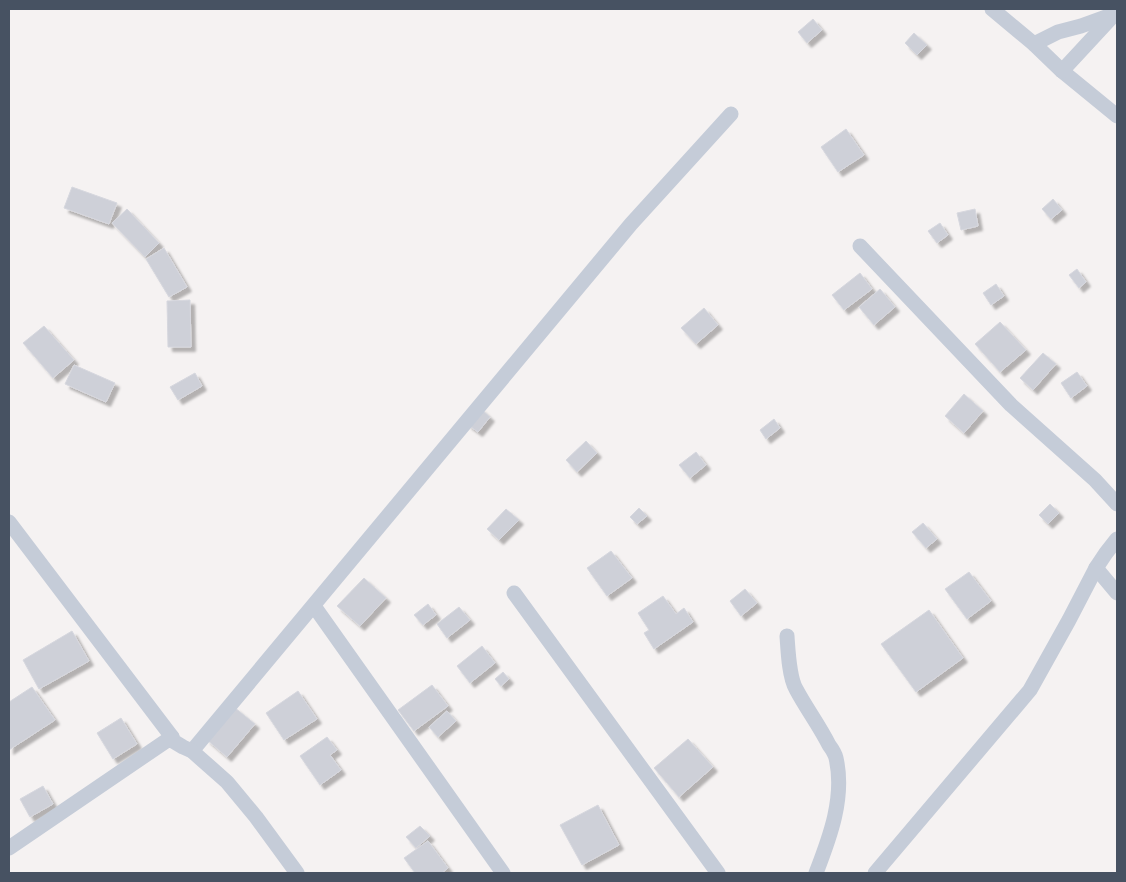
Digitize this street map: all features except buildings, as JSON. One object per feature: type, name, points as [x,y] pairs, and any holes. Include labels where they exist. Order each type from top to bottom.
[{"type":"street","points":[[992,9],[1034,44],[1062,71],[1117,116]]},
{"type":"street","points":[[1034,44],[1058,32],[1116,13]]},
{"type":"street","points":[[1062,71],[1116,13]]},
{"type":"street","points":[[192,751],[631,224],[731,114]]},
{"type":"street","points":[[860,246],[1011,405],[1095,480],[1117,504]]},
{"type":"street","points":[[9,522],[172,737],[173,741],[192,751],[227,782],[256,817],[297,873]]},
{"type":"street","points":[[875,873],[1030,690],[1096,568],[1117,539]]},
{"type":"street","points":[[1096,568],[1117,593]]},
{"type":"street","points":[[514,593],[718,873]]},
{"type":"street","points":[[314,606],[503,873]]},
{"type":"street","points":[[787,636],[794,687],[836,757],[839,783],[836,812],[828,843],[816,873]]},
{"type":"street","points":[[9,848],[172,737]]}]
